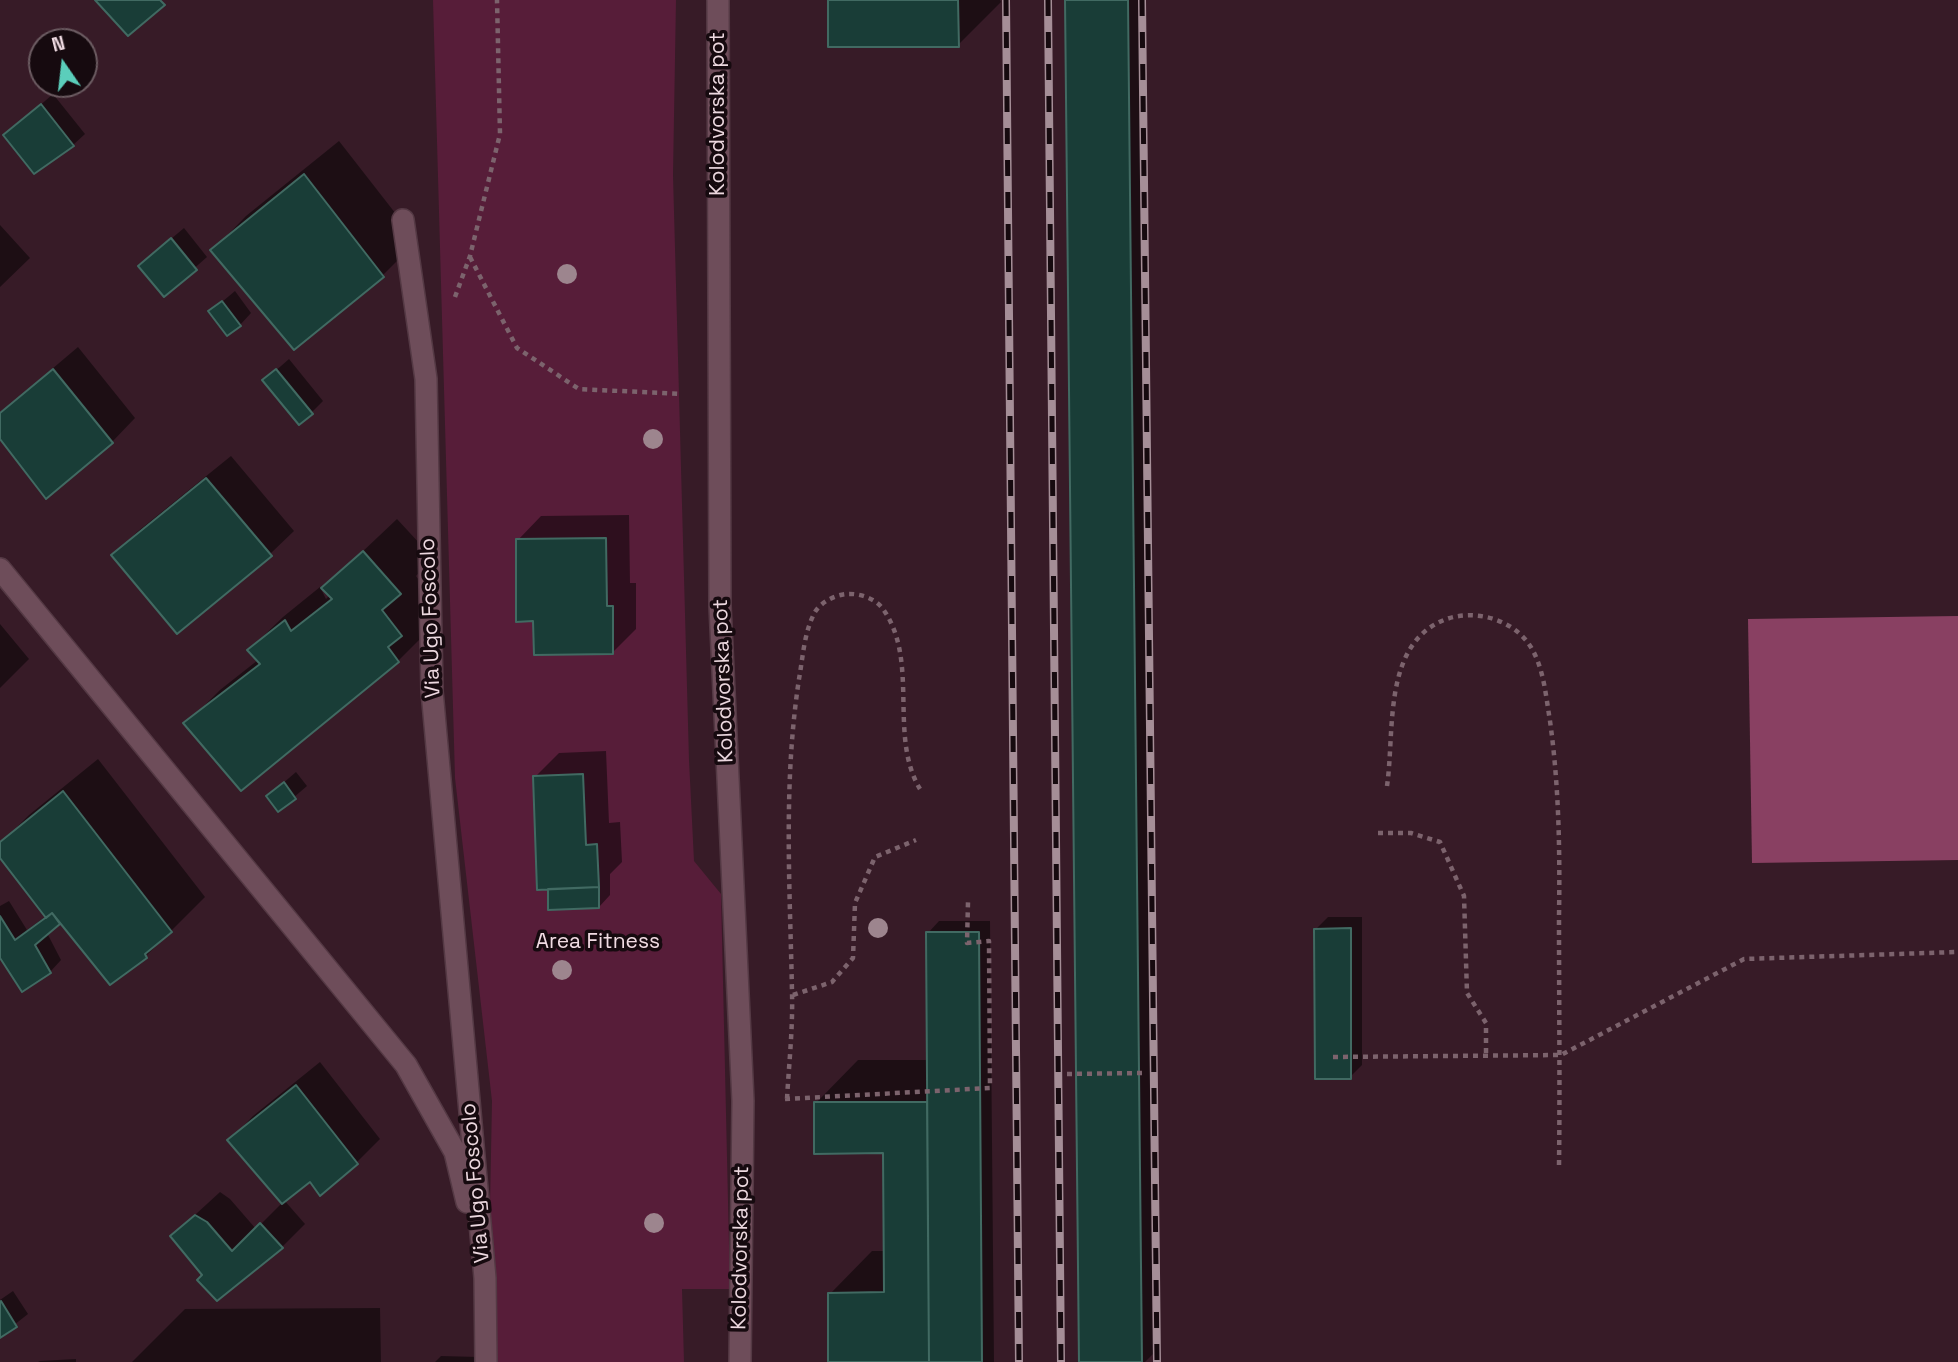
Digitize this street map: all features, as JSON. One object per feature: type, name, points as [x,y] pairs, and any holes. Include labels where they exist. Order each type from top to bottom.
[{"type":"street","name":"Kolodvorska pot","points":[[718,0],[717,396],[720,606],[743,1101],[740,1362]]},
{"type":"street","name":"Via Ugo Foscolo","points":[[403,219],[426,379],[432,691],[485,1278]]},
{"type":"street","name":"Via Ugo Foscolo","points":[[0,569],[406,1065],[455,1152],[485,1278]]},
{"type":"street","points":[[485,1278],[486,1362]]},
{"type":"path","points":[[497,0],[500,134],[470,256],[517,348],[579,388],[717,396]]},
{"type":"path","points":[[787,1099],[792,995],[789,907],[791,733],[806,634],[817,610],[836,595],[859,593],[882,606],[892,626],[903,691],[906,754],[912,776],[920,789]]},
{"type":"path","points":[[1387,786],[1395,691],[1406,653],[1422,633],[1443,621],[1466,614],[1491,618],[1515,629],[1532,647],[1541,670],[1553,745],[1560,846],[1559,1166]]},
{"type":"path","points":[[1378,833],[1411,833],[1440,842],[1464,896],[1467,993],[1486,1023],[1486,1055]]},
{"type":"path","points":[[792,995],[832,982],[853,958],[855,903],[875,857],[916,840]]},
{"type":"path","points":[[743,1101],[990,1088],[989,942],[967,943],[968,902]]},
{"type":"path","points":[[1333,1057],[1561,1055],[1744,959],[1958,952]]},
{"type":"path","points":[[1067,1074],[1146,1073]]},
{"type":"green space","name":"Area Fitness","points":[[433,0],[676,0],[673,175],[689,760],[694,861],[721,894],[730,1289],[682,1289],[684,1362],[487,1362],[492,1101],[455,778]]},
{"type":"shaded area","points":[[1958,616],[1958,860],[1752,863],[1748,619]]},
{"type":"building","points":[[95,0],[160,0],[165,5],[128,36]]},
{"type":"building","points":[[828,0],[958,0],[959,47],[828,47]]},
{"type":"building","points":[[1065,0],[1128,0],[1142,1362],[1079,1362]]},
{"type":"building","points":[[41,104],[74,146],[34,174],[3,135]]},
{"type":"building","points":[[304,174],[384,277],[294,350],[210,250]]},
{"type":"building","points":[[171,238],[197,270],[164,297],[138,266]]},
{"type":"building","points":[[222,301],[241,326],[227,336],[208,311]]},
{"type":"building","points":[[53,369],[113,443],[46,499],[0,439],[0,413]]},
{"type":"building","points":[[276,369],[313,414],[299,425],[262,380]]},
{"type":"building","points":[[206,478],[272,556],[177,634],[111,555]]},
{"type":"building","points":[[606,538],[607,606],[613,606],[613,654],[534,655],[533,621],[516,622],[516,539]]},
{"type":"building","points":[[363,551],[401,594],[382,610],[402,636],[388,647],[399,662],[241,791],[183,723],[260,664],[247,650],[285,620],[291,631],[332,599],[321,588]]},
{"type":"building","points":[[583,774],[586,845],[597,844],[599,887],[537,890],[533,776]]},
{"type":"building","points":[[284,782],[296,799],[278,812],[266,796]]},
{"type":"building","points":[[63,791],[172,932],[145,954],[147,958],[110,985],[52,913],[46,918],[0,858],[0,842]]},
{"type":"building","points":[[599,887],[599,908],[548,910],[548,889]]},
{"type":"building","points":[[52,913],[60,924],[35,945],[51,973],[22,992],[0,958],[0,916],[15,940]]},
{"type":"building","points":[[1351,928],[1351,1079],[1315,1079],[1314,929]]},
{"type":"building","points":[[926,932],[979,932],[982,1362],[929,1362]]},
{"type":"building","points":[[296,1085],[358,1164],[320,1196],[310,1182],[282,1204],[227,1140]]},
{"type":"building","points":[[814,1102],[927,1102],[929,1362],[828,1362],[828,1293],[884,1292],[883,1153],[814,1154]]},
{"type":"building","points":[[195,1215],[207,1222],[232,1251],[260,1223],[283,1248],[217,1301],[197,1280],[202,1275],[170,1236]]},
{"type":"building","points":[[0,1302],[17,1327],[0,1338]]},
{"type":"railway","points":[[1006,0],[1019,1362]]},
{"type":"railway","points":[[1048,0],[1061,1362]]},
{"type":"railway","points":[[1142,0],[1157,1362]]}]
